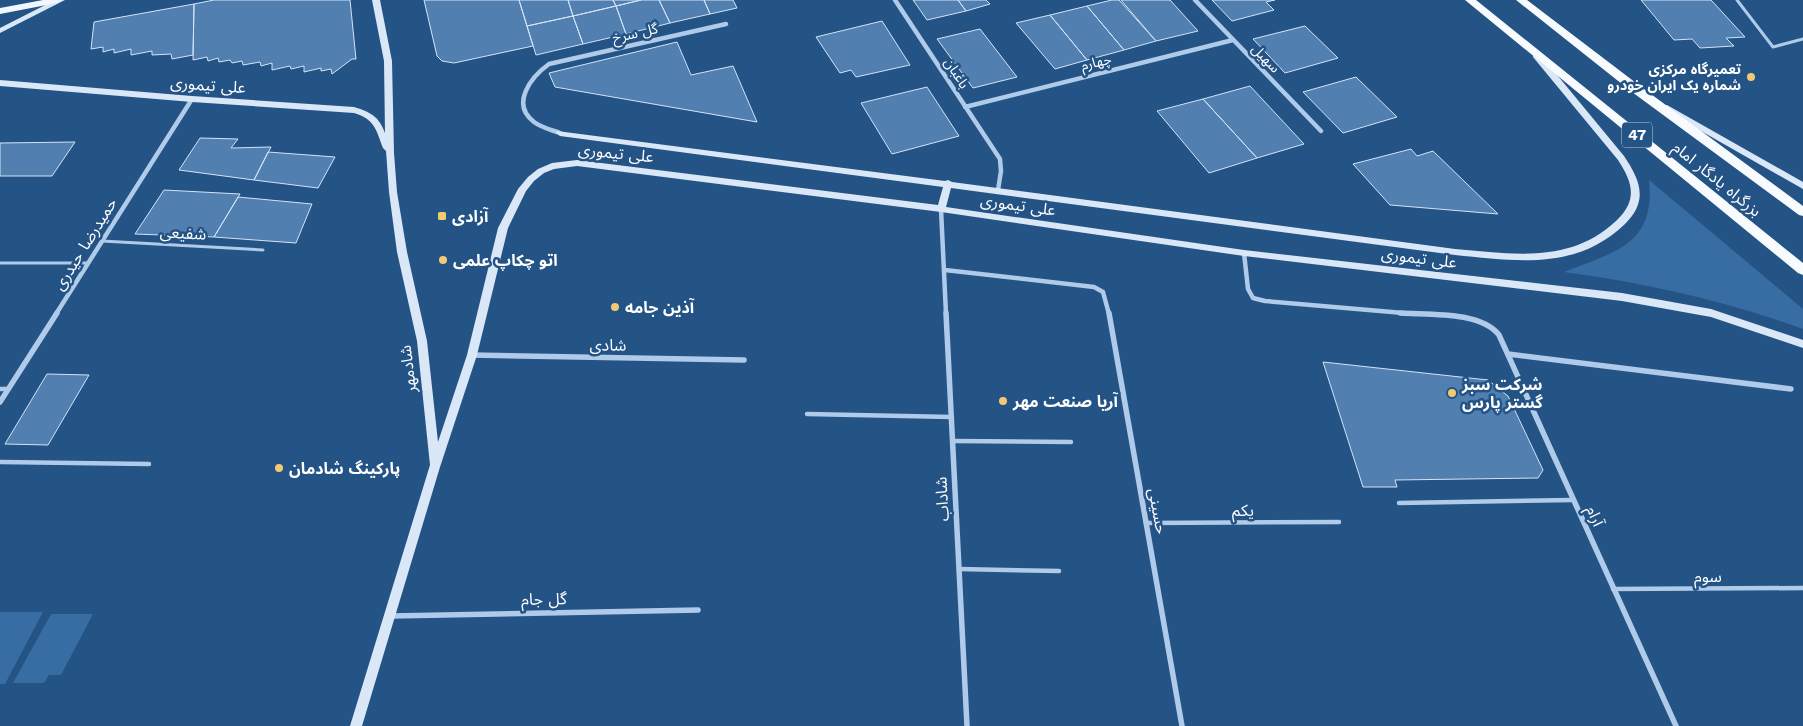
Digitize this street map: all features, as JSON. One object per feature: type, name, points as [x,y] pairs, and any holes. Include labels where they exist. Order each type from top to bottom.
[{"type":"highway","name":"بزرگراه یادگار امام","points":[[1470,0],[1803,270]]},
{"type":"highway","name":"بزرگراه یادگار امام","points":[[1521,0],[1636,89],[1803,212]]},
{"type":"main road","points":[[0,11],[57,0]]},
{"type":"main road","points":[[0,32],[61,0]]},
{"type":"main road","name":"شادمهر","points":[[356,726],[435,467],[422,341],[402,252],[390,153],[388,61],[376,0]]},
{"type":"main road","name":"علی تیموری","points":[[560,133],[948,183],[1455,252],[1530,258],[1556,256],[1596,243],[1612,233],[1634,208],[1638,195],[1630,170],[1531,48]]},
{"type":"main road","name":"علی تیموری","points":[[0,83],[354,110],[367,113],[378,122],[390,153]]},
{"type":"main road","points":[[1636,89],[1803,186]]},
{"type":"main road","name":"علی تیموری","points":[[435,467],[472,355],[503,228],[522,189],[540,171],[552,166],[577,162],[941,209],[1244,253],[1622,297],[1711,313],[1803,344]]},
{"type":"main road","points":[[941,209],[948,183]]},
{"type":"street","name":"باغبان","points":[[895,0],[1000,159],[1001,171],[998,190]]},
{"type":"street","name":"سهیل","points":[[1195,0],[1321,131]]},
{"type":"street","name":"گل سرخ","points":[[560,133],[532,121],[524,108],[524,94],[527,84],[540,69],[549,64],[726,24]]},
{"type":"street","name":"چهارم","points":[[965,107],[1233,40]]},
{"type":"street","name":"حمیدرضا حیدری","points":[[0,402],[192,99]]},
{"type":"street","name":"شاداب","points":[[941,209],[967,726]]},
{"type":"street","name":"آرام","points":[[1244,253],[1248,289],[1253,298],[1265,301],[1485,322],[1496,330],[1676,726]]},
{"type":"street","name":"حسینی","points":[[944,270],[1094,287],[1103,292],[1107,301],[1182,726]]},
{"type":"street","points":[[1508,354],[1791,390]]},
{"type":"street","name":"شادی","points":[[472,355],[744,360]]},
{"type":"street","name":"گل جام","points":[[390,616],[698,610]]},
{"type":"lane","points":[[1737,0],[1773,47],[1803,39]]},
{"type":"lane","name":"شفیعی","points":[[102,241],[263,250]]},
{"type":"lane","points":[[0,263],[88,263]]},
{"type":"lane","points":[[0,389],[8,389]]},
{"type":"lane","points":[[807,414],[952,417]]},
{"type":"lane","points":[[953,442],[1071,442]]},
{"type":"lane","points":[[0,462],[149,464]]},
{"type":"lane","points":[[1398,503],[1573,500]]},
{"type":"lane","name":"یکم","points":[[1146,523],[1339,522]]},
{"type":"lane","points":[[959,570],[1059,571]]},
{"type":"lane","name":"سوم","points":[[1613,589],[1803,588]]},
{"type":"shaded area","points":[[1649,180],[1803,309],[1803,329],[1744,310],[1656,287],[1564,272],[1615,251],[1628,243],[1646,219],[1649,202]]},
{"type":"shaded area","points":[[0,612],[43,612],[5,684],[0,684]]},
{"type":"shaded area","points":[[51,614],[93,614],[61,675],[49,675],[44,683],[13,683]]},
{"type":"building","points":[[214,0],[350,0],[356,59],[352,59],[332,74],[331,69],[321,71],[321,68],[304,72],[304,66],[291,69],[290,66],[272,70],[272,63],[261,66],[260,62],[243,65],[242,61],[232,63],[230,60],[219,62],[218,58],[208,61],[207,57],[193,60],[194,4]]},
{"type":"building","points":[[424,0],[519,0],[533,46],[454,63],[442,61],[437,56]]},
{"type":"building","points":[[519,0],[568,0],[573,16],[527,26]]},
{"type":"building","points":[[568,0],[613,0],[616,6],[573,16]]},
{"type":"building","points":[[613,0],[641,0],[616,6]]},
{"type":"building","points":[[641,0],[659,0],[670,23],[626,34],[616,6]]},
{"type":"building","points":[[659,0],[704,0],[710,14],[670,23]]},
{"type":"building","points":[[704,0],[733,0],[737,8],[710,14]]},
{"type":"building","points":[[913,0],[958,0],[966,11],[927,20]]},
{"type":"building","points":[[958,0],[986,0],[990,4],[966,11]]},
{"type":"building","points":[[1119,0],[1156,41],[1124,50],[1087,6]]},
{"type":"building","points":[[1121,0],[1170,0],[1198,31],[1156,41]]},
{"type":"building","points":[[1212,0],[1275,0],[1266,2],[1274,10],[1232,21]]},
{"type":"building","points":[[1641,0],[1711,0],[1745,37],[1726,38],[1734,46],[1700,48],[1692,39],[1674,40]]},
{"type":"building","points":[[194,4],[193,55],[172,59],[171,54],[152,55],[152,51],[131,55],[131,49],[114,53],[114,49],[103,52],[103,47],[91,49],[94,22]]},
{"type":"building","points":[[616,6],[626,34],[583,44],[573,16]]},
{"type":"building","points":[[1087,6],[1124,50],[1087,60],[1050,15]]},
{"type":"building","points":[[1050,15],[1087,60],[1055,69],[1016,23]]},
{"type":"building","points":[[573,16],[583,44],[536,55],[527,26]]},
{"type":"building","points":[[882,21],[910,65],[856,77],[851,70],[840,73],[816,37]]},
{"type":"building","points":[[1305,26],[1338,58],[1285,73],[1253,39]]},
{"type":"building","points":[[980,29],[1017,77],[973,88],[937,39]]},
{"type":"building","points":[[677,42],[691,75],[733,66],[757,122],[555,87],[549,73]]},
{"type":"building","points":[[1356,77],[1397,117],[1343,133],[1303,92]]},
{"type":"building","points":[[1250,86],[1304,144],[1257,158],[1203,99]]},
{"type":"building","points":[[927,87],[959,136],[892,154],[861,103]]},
{"type":"building","points":[[1203,99],[1257,158],[1209,173],[1157,111]]},
{"type":"building","points":[[200,138],[238,139],[231,148],[271,147],[254,180],[179,170]]},
{"type":"building","points":[[75,142],[52,176],[0,176],[0,143]]},
{"type":"building","points":[[1411,149],[1417,156],[1433,151],[1498,214],[1390,205],[1353,164]]},
{"type":"building","points":[[268,152],[335,157],[318,188],[254,180]]},
{"type":"building","points":[[164,190],[240,194],[214,237],[135,234]]},
{"type":"building","points":[[238,197],[312,204],[296,243],[214,237]]},
{"type":"building","points":[[1323,362],[1488,380],[1508,396],[1543,470],[1538,478],[1395,480],[1397,487],[1363,487]]},
{"type":"building","points":[[47,374],[89,375],[48,445],[5,444]]},
{"type":"place","name":"تعمیرگاه مرکزی شماره یک ایران خودرو","points":[[1751,77]]},
{"type":"place","name":"آزادی","points":[[442,216]]},
{"type":"place","name":"اتو چکاپ علمی","points":[[443,260]]},
{"type":"place","name":"آذین جامه","points":[[615,307]]},
{"type":"place","name":"شرکت سبز گستر پارس","points":[[1452,393]]},
{"type":"place","name":"آریا صنعت مهر","points":[[1003,401]]},
{"type":"place","name":"پارکینگ شادمان","points":[[279,468]]}]
